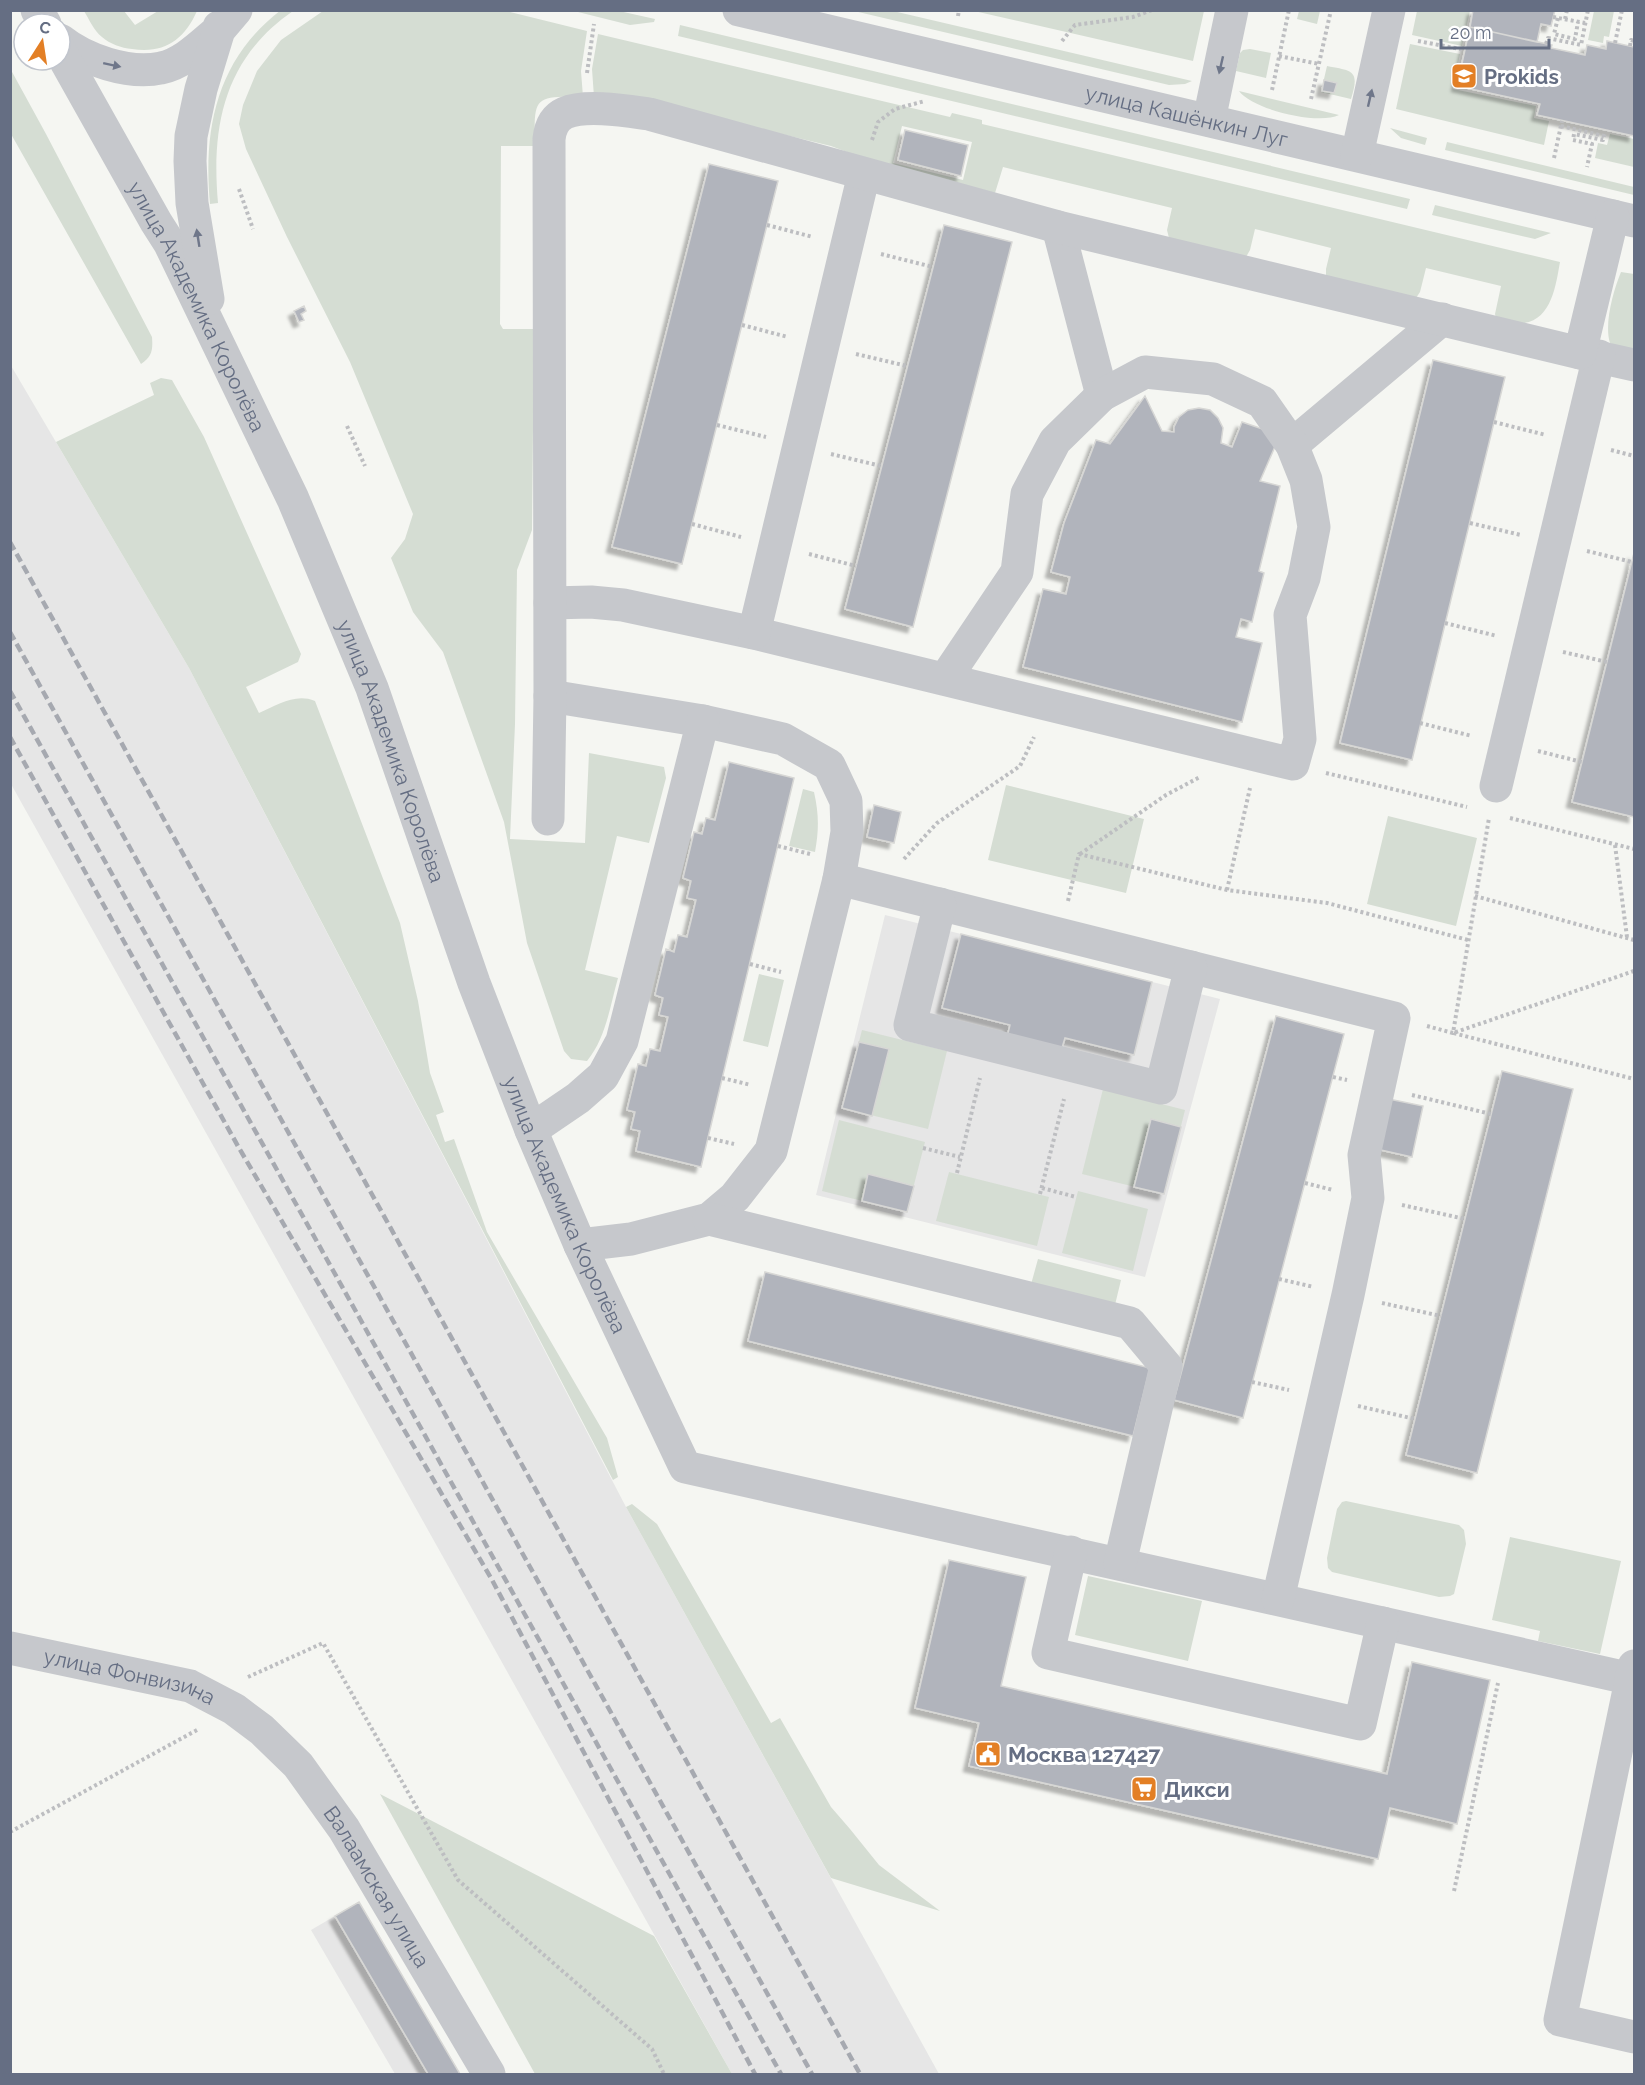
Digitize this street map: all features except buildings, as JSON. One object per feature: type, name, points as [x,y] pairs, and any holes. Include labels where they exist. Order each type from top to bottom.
[{"type":"street","name":"улица Кашёнкин Луг","points":[[739,10],[1624,219]]},
{"type":"street","points":[[1209,120],[1232,10]]},
{"type":"street","points":[[1358,155],[1389,10]]},
{"type":"street","points":[[72,48],[82,55],[103,63],[124,67],[161,68],[192,52],[226,17]]},
{"type":"street","points":[[214,337],[192,203],[190,161],[196,113],[207,66],[226,17]]},
{"type":"street","name":"улица Академика Королёва","points":[[72,72],[170,244],[293,499],[372,688],[474,983],[531,1130],[580,1245],[685,1467],[1071,1552]]},
{"type":"street","points":[[548,819],[550,696],[549,140],[553,124],[563,114],[573,111],[632,111],[649,114],[1058,227],[1635,365]]},
{"type":"street","points":[[754,633],[864,174]]},
{"type":"street","points":[[1493,799],[1519,747],[1568,546],[1589,354],[1624,219]]},
{"type":"street","points":[[1058,227],[1102,395]]},
{"type":"street","points":[[1292,445],[1442,320]]},
{"type":"street","points":[[550,603],[591,602],[623,605],[754,633],[1293,764],[1300,739],[1290,615],[1304,578],[1314,527],[1306,480],[1292,445],[1262,402],[1213,379],[1145,372],[1102,395],[1055,441],[1027,494],[1017,572],[945,679]]},
{"type":"street","points":[[550,696],[703,721],[783,739],[829,765],[846,801],[847,831],[828,867],[771,1151],[735,1197],[709,1220]]},
{"type":"street","points":[[531,1130],[578,1098],[603,1076],[622,1041],[703,721]]},
{"type":"street","points":[[828,867],[877,888],[1394,1018],[1364,1155],[1368,1197],[1348,1295],[1278,1599]]},
{"type":"street","points":[[940,904],[910,966],[910,1025],[988,1045],[1161,1088],[1191,967]]},
{"type":"street","points":[[580,1245],[631,1239],[709,1220],[1130,1323],[1166,1366],[1120,1563]]},
{"type":"street","points":[[1383,1623],[1360,1724],[1048,1653],[1071,1552],[1505,1650],[1633,1672],[1560,2020],[1635,2037]]},
{"type":"street","name":"улица Фонвизина","points":[[10,1648],[190,1686],[239,1712]]},
{"type":"street","name":"Валаамская улица","points":[[239,1712],[276,1742],[298,1765],[332,1812],[489,2074]]},
{"type":"path","points":[[958,16],[959,10]]},
{"type":"path","points":[[1062,41],[1075,25],[1133,17],[1152,10]]},
{"type":"path","points":[[1272,90],[1289,10]]},
{"type":"path","points":[[1311,99],[1331,10]]},
{"type":"path","points":[[1565,19],[1567,10]]},
{"type":"path","points":[[1546,44],[1548,38],[1581,45],[1588,10]]},
{"type":"path","points":[[1615,43],[1622,10]]},
{"type":"path","points":[[1578,22],[1575,39],[1554,34],[1556,17],[1585,23]]},
{"type":"path","points":[[1416,40],[1465,50]]},
{"type":"path","points":[[1630,46],[1631,40],[1635,41]]},
{"type":"path","points":[[1569,51],[1570,43]]},
{"type":"path","points":[[1279,56],[1319,64]]},
{"type":"path","points":[[864,174],[878,122],[895,109],[925,101]]},
{"type":"path","points":[[1554,158],[1562,121]]},
{"type":"path","points":[[1561,126],[1604,136],[1603,140],[1574,134],[1573,140],[1592,144],[1587,167]]},
{"type":"path","points":[[239,189],[253,229]]},
{"type":"path","points":[[1494,422],[1578,442]]},
{"type":"path","points":[[347,426],[365,466]]},
{"type":"path","points":[[1470,522],[1632,562]]},
{"type":"path","points":[[1445,623],[1607,662]]},
{"type":"path","points":[[877,888],[937,824],[1020,766],[1049,705]]},
{"type":"path","points":[[1420,723],[1582,762]]},
{"type":"path","points":[[1060,934],[1079,854],[1166,795],[1251,754]]},
{"type":"path","points":[[1227,890],[1251,754]]},
{"type":"path","points":[[1293,764],[1493,799],[1615,844],[1635,849]]},
{"type":"path","points":[[1453,1033],[1493,799]]},
{"type":"path","points":[[1615,844],[1627,937]]},
{"type":"path","points":[[778,846],[828,867]]},
{"type":"path","points":[[1079,854],[1227,890],[1327,903],[1468,940]]},
{"type":"path","points":[[1475,896],[1635,940]]},
{"type":"path","points":[[750,964],[789,974]]},
{"type":"path","points":[[1453,1033],[1635,971]]},
{"type":"path","points":[[1394,1018],[1635,1079]]},
{"type":"path","points":[[957,1173],[988,1045]]},
{"type":"path","points":[[1040,1194],[1072,1066]]},
{"type":"path","points":[[722,1078],[762,1087]]},
{"type":"path","points":[[708,1138],[737,1145]]},
{"type":"path","points":[[923,1148],[961,1157]]},
{"type":"path","points":[[1042,1188],[1077,1197]]},
{"type":"path","points":[[323,1642],[458,1880],[652,2049],[664,2074]]},
{"type":"path","points":[[1454,1891],[1505,1650]]},
{"type":"path","points":[[10,1832],[239,1712]]},
{"type":"shaded area","points":[[281,10],[293,11],[270,30],[252,50],[227,95],[217,146],[218,203],[210,204],[209,149],[219,97],[242,50],[259,29]]},
{"type":"shaded area","points":[[84,11],[124,11],[135,25],[158,11],[197,11],[186,30],[172,43],[143,50],[112,44],[97,32]]},
{"type":"shaded area","points":[[323,11],[506,11],[587,31],[581,71],[583,97],[554,97],[540,103],[535,118],[535,146],[501,146],[500,324],[503,329],[534,329],[532,530],[517,570],[515,724],[510,839],[585,843],[589,753],[664,767],[666,778],[649,843],[617,836],[585,970],[618,978],[603,1032],[587,1061],[571,1059],[564,1051],[527,943],[504,822],[443,652],[413,612],[391,558],[405,539],[413,514],[350,362],[287,237],[246,149],[239,124],[243,105],[257,71],[281,40]]},
{"type":"shaded area","points":[[574,11],[619,11],[655,19],[654,22],[630,25]]},
{"type":"shaded area","points":[[854,11],[893,11],[1192,81],[1169,85]]},
{"type":"shaded area","points":[[974,11],[1204,11],[1193,61]]},
{"type":"shaded area","points":[[1299,11],[1320,11],[1317,24],[1297,19]]},
{"type":"shaded area","points":[[1417,11],[1470,11],[1462,46],[1412,35]]},
{"type":"shaded area","points":[[1594,11],[1614,11],[1609,37],[1604,36],[1603,43],[1588,40]]},
{"type":"shaded area","points":[[680,25],[1410,199],[1407,209],[678,36]]},
{"type":"shaded area","points":[[598,34],[950,117],[952,113],[982,120],[982,124],[1560,262],[1557,280],[1547,308],[1541,315],[1524,323],[1510,322],[1496,318],[1495,314],[1501,286],[1426,268],[1420,292],[1416,298],[1326,276],[1331,248],[1255,229],[1246,257],[1169,238],[1167,230],[1172,208],[1003,167],[995,193],[860,157],[831,146],[651,102],[594,97],[592,69]],"holes":[[[902,126],[972,142],[963,180],[893,163]]]},
{"type":"shaded area","points":[[1410,44],[1460,54],[1453,89],[1536,106],[1534,118],[1549,121],[1544,145],[1396,109]]},
{"type":"shaded area","points":[[1250,49],[1271,53],[1266,78],[1236,71],[1240,53]]},
{"type":"shaded area","points":[[1327,66],[1343,69],[1352,74],[1355,82],[1351,99],[1321,92]]},
{"type":"shaded area","points":[[11,70],[152,337],[151,353],[148,359],[141,364],[11,134]]},
{"type":"shaded area","points":[[1239,91],[1339,115],[1316,118],[1286,114],[1258,104],[1246,98]]},
{"type":"shaded area","points":[[1390,128],[1427,138],[1425,145],[1401,138]]},
{"type":"shaded area","points":[[1610,134],[1634,139],[1634,167],[1595,158],[1598,143],[1607,145]]},
{"type":"shaded area","points":[[1447,142],[1634,187],[1634,195],[1445,150]]},
{"type":"shaded area","points":[[1435,205],[1551,233],[1535,239],[1432,215]]},
{"type":"shaded area","points":[[1621,272],[1634,274],[1634,356],[1610,343],[1608,336],[1610,308]]},
{"type":"shaded area","points":[[10,364],[189,668],[626,1507],[939,2074],[732,2074],[11,784]]},
{"type":"shaded area","points":[[161,378],[172,380],[204,437],[301,654],[298,662],[246,687],[259,713],[294,699],[315,701],[400,923],[418,1001],[430,1073],[444,1112],[436,1115],[445,1142],[454,1139],[487,1232],[607,1438],[618,1477],[613,1480],[189,668],[56,442],[154,395],[150,383]]},
{"type":"shaded area","points":[[1006,785],[1144,819],[1126,893],[988,860]]},
{"type":"shaded area","points":[[803,789],[814,792],[816,800],[818,822],[815,852],[789,846]]},
{"type":"shaded area","points":[[1388,816],[1477,838],[1456,926],[1367,904]]},
{"type":"shaded area","points":[[885,915],[1220,999],[1145,1277],[816,1195]]},
{"type":"shaded area","points":[[759,974],[784,980],[768,1047],[743,1041]]},
{"type":"shaded area","points":[[862,1030],[947,1051],[928,1129],[842,1108]]},
{"type":"shaded area","points":[[1103,1089],[1185,1110],[1164,1194],[1082,1174]]},
{"type":"shaded area","points":[[839,1120],[925,1142],[907,1212],[822,1191]]},
{"type":"shaded area","points":[[949,1172],[1049,1197],[1037,1246],[936,1221]]},
{"type":"shaded area","points":[[1078,1191],[1148,1209],[1133,1271],[1062,1253]]},
{"type":"shaded area","points":[[1038,1259],[1121,1280],[1114,1309],[1030,1288]]},
{"type":"shaded area","points":[[1342,1502],[1459,1525],[1464,1530],[1466,1544],[1454,1594],[1439,1597],[1332,1572],[1328,1568],[1327,1558],[1337,1509]]},
{"type":"shaded area","points":[[632,1504],[657,1524],[771,1723],[780,1718],[831,1807],[879,1865],[940,1911],[831,1878],[626,1507]]},
{"type":"shaded area","points":[[1510,1537],[1621,1561],[1600,1654],[1538,1641],[1540,1631],[1492,1620]]},
{"type":"shaded area","points":[[1088,1576],[1202,1601],[1188,1661],[1075,1635]]},
{"type":"shaded area","points":[[380,1794],[654,1936],[732,2074],[535,2074]]},
{"type":"shaded area","points":[[359,1902],[460,2074],[395,2074],[311,1930]]},
{"type":"railway","points":[[10,542],[860,2074]]},
{"type":"railway","points":[[10,632],[812,2074]]},
{"type":"railway","points":[[10,691],[781,2074]]},
{"type":"railway","points":[[10,737],[239,1148],[491,1578],[755,2074]]},
{"type":"place","name":"Prokids","points":[[1464,76]]},
{"type":"place","name":"Москва 127427","points":[[988,1754]]},
{"type":"place","name":"Дикси","points":[[1144,1789]]}]
